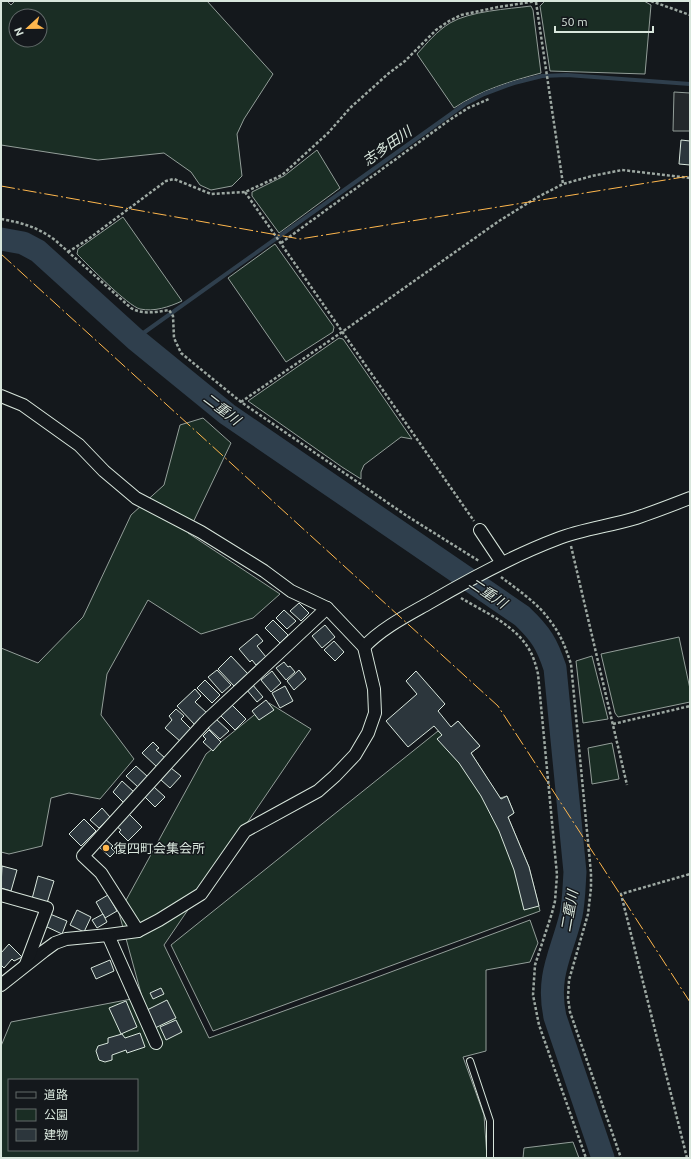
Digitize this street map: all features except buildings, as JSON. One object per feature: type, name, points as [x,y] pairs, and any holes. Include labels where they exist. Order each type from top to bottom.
[{"type":"street","points":[[1,396],[23,405],[79,445],[104,471],[136,498],[201,532],[264,571],[291,592],[327,608],[364,647],[374,689],[375,713],[368,733],[355,755],[335,776],[318,791],[245,831],[201,894],[138,931],[66,939],[55,943],[26,964],[1,985]]},
{"type":"street","points":[[364,647],[380,633],[453,589],[502,563],[568,535],[636,518],[690,498]]},
{"type":"street","points":[[480,530],[502,563]]},
{"type":"street","points":[[138,931],[101,873],[83,856],[205,722],[327,608]]},
{"type":"street","points":[[1,895],[47,908],[26,964]]},
{"type":"street","points":[[108,935],[156,1043]]},
{"type":"lane","points":[[470,1062],[490,1121],[490,1158]]},
{"type":"path","points":[[68,252],[87,240],[166,181],[174,179],[211,194],[245,192],[282,175],[328,133],[356,103],[388,73],[405,61],[436,30],[449,21],[461,15],[536,1],[563,184]]},
{"type":"path","points":[[651,1],[690,15]]},
{"type":"path","points":[[281,243],[448,121],[468,108],[489,99]]},
{"type":"path","points":[[241,402],[499,221],[536,198],[563,184],[622,170],[690,178]]},
{"type":"path","points":[[245,192],[480,530]]},
{"type":"path","points":[[1,219],[18,222],[37,228],[68,252],[136,312],[149,313],[169,310],[174,316],[174,338],[181,353],[241,402],[487,571],[538,608],[551,621],[562,640],[570,664],[591,873],[591,888],[586,921],[569,980],[568,998],[570,1012],[621,1158]]},
{"type":"path","points":[[568,535],[627,785]]},
{"type":"path","points":[[453,589],[509,628],[520,638],[529,650],[538,674],[557,875],[555,901],[535,965],[533,995],[539,1025],[586,1158]]},
{"type":"path","points":[[612,724],[690,706]]},
{"type":"path","points":[[687,1158],[621,894],[690,874]]},
{"type":"green space","points":[[1,1],[7,1],[11,5],[15,1],[207,1],[273,74],[244,119],[237,134],[242,176],[232,186],[211,190],[200,185],[191,172],[164,153],[98,160],[1,145]]},
{"type":"green space","points":[[545,1],[644,1],[651,5],[645,74],[550,71],[540,6]]},
{"type":"green space","points":[[531,6],[533,10],[541,73],[485,91],[454,108],[417,54],[432,37],[450,23],[458,19],[489,11]]},
{"type":"green space","points":[[317,150],[340,188],[279,233],[252,196],[252,192],[284,176]]},
{"type":"green space","points":[[123,217],[182,301],[151,310],[140,309],[127,301],[77,254],[78,249]]},
{"type":"green space","points":[[275,244],[334,327],[333,332],[286,362],[228,278]]},
{"type":"green space","points":[[339,338],[343,339],[412,439],[401,437],[364,465],[361,472],[361,479],[248,401]]},
{"type":"green space","points":[[203,418],[231,443],[188,533],[280,594],[253,618],[201,634],[148,600],[107,674],[101,715],[134,759],[100,799],[69,793],[51,798],[42,846],[9,854],[1,852],[1,648],[38,663],[83,617],[131,515],[164,485],[180,425]]},
{"type":"green space","points":[[679,637],[690,689],[690,702],[618,717],[615,713],[601,654]]},
{"type":"green space","points":[[592,656],[608,719],[583,723],[576,661]]},
{"type":"green space","points":[[269,703],[311,729],[164,945],[209,1038],[530,920],[538,943],[530,962],[486,970],[486,1051],[463,1057],[484,1115],[487,1158],[1,1158],[1,1046],[11,1022],[142,997],[119,913],[206,754]]},
{"type":"green space","points":[[458,721],[480,746],[471,753],[500,798],[507,796],[514,813],[508,817],[529,867],[540,911],[213,1031],[171,945],[438,731],[442,735]]},
{"type":"green space","points":[[612,743],[619,779],[592,784],[588,748]]},
{"type":"green space","points":[[573,1142],[579,1158],[523,1158],[524,1148]]},
{"type":"shaded area","points":[[674,92],[690,93],[690,131],[673,131]]},
{"type":"waterway","name":"志多田川","points":[[135,339],[465,104],[484,94],[514,83],[542,76],[567,75],[690,84]]},
{"type":"waterway","name":"二重川","points":[[1,239],[23,243],[38,251],[135,339],[227,414],[522,616],[543,640],[555,668],[575,872],[572,910],[556,964],[552,989],[553,1002],[555,1017],[603,1158]]},
{"type":"power","points":[[1,186],[300,239],[690,176]]},
{"type":"power","points":[[1,254],[498,706],[690,1002]]},
{"type":"place","name":"復四町会集会所","points":[[106,848]]}]
